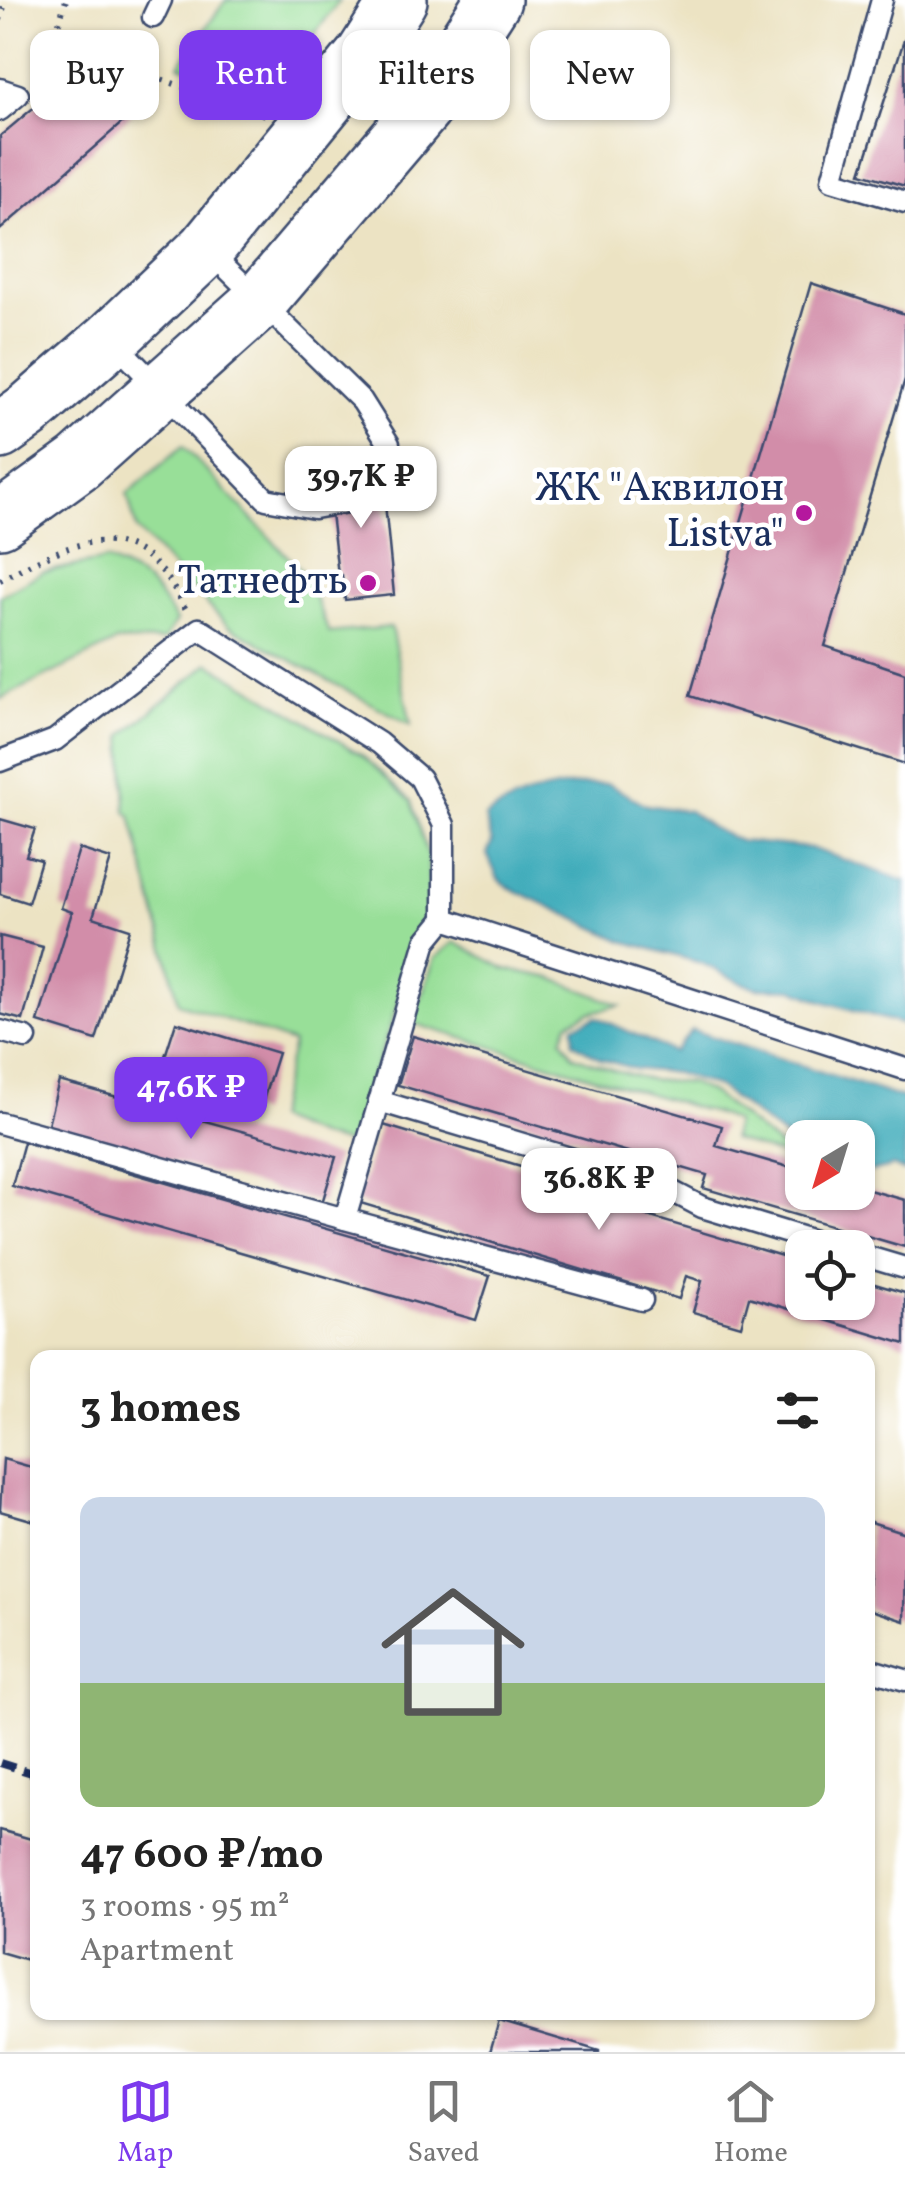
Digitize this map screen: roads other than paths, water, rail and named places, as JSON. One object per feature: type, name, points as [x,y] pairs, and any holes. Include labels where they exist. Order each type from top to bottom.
[{"type":"main road","points":[[0,431],[111,340],[206,249],[364,55],[398,0]]},
{"type":"main road","points":[[0,520],[79,463],[258,302],[423,109],[493,0]]},
{"type":"lane","points":[[882,0],[832,180],[905,202]]},
{"type":"lane","points":[[0,110],[9,92]]},
{"type":"lane","points":[[111,340],[266,500],[314,508],[396,493],[390,444],[362,401],[206,249]]},
{"type":"lane","points":[[0,761],[55,740],[199,628],[379,743],[420,778],[444,825],[444,919],[426,941],[344,1219]]},
{"type":"lane","points":[[444,919],[905,1069]]},
{"type":"lane","points":[[0,1031],[26,1038]]},
{"type":"lane","points":[[379,1101],[660,1186],[702,1207],[785,1232]]},
{"type":"lane","points":[[0,1123],[642,1300]]},
{"type":"lane","points":[[875,1259],[905,1268]]},
{"type":"lane","points":[[875,1671],[905,1680]]},
{"type":"water","points":[[608,784],[646,805],[689,811],[740,841],[811,848],[905,881],[905,1025],[793,989],[757,988],[701,963],[623,941],[498,879],[487,854],[492,843],[485,817],[544,790]]},
{"type":"water","points":[[597,1017],[673,1052],[692,1030],[905,1099],[905,1172],[893,1166],[875,1171],[875,1120],[785,1120],[785,1138],[718,1087],[675,1073],[635,1069],[601,1059],[573,1042],[574,1026]]},
{"type":"railway","points":[[0,1763],[30,1772]]},
{"type":"place","name":"ЖК \"Аквилон Listva\"","points":[[804,513]]},
{"type":"place","name":"Татнефть","points":[[368,583]]}]
